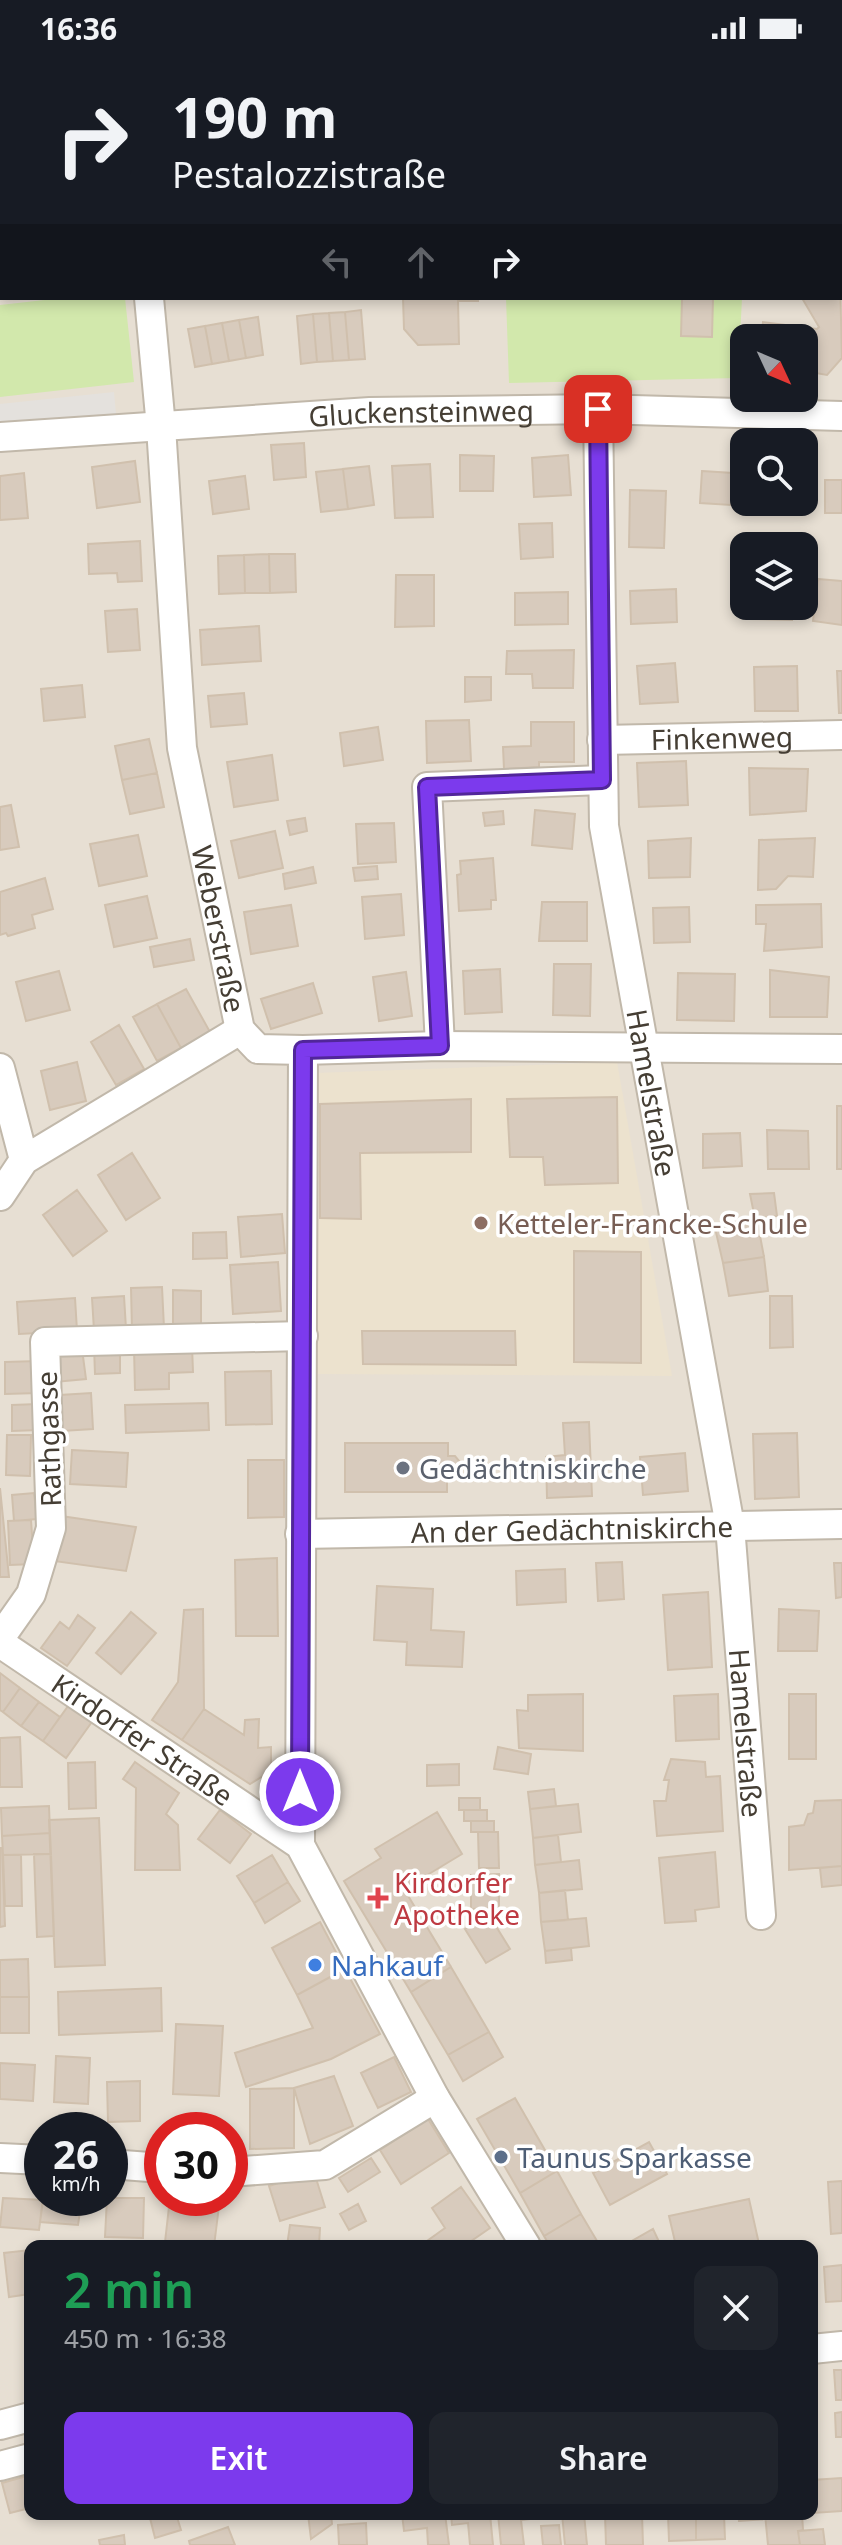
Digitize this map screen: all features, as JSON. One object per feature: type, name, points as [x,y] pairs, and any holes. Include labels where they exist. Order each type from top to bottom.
[{"type":"street","name":"Weberstraße","points":[[149,300],[161,427],[182,748],[240,1030],[258,1049],[440,1046],[842,1049]]},
{"type":"street","name":"Gluckensteinweg","points":[[0,437],[370,412],[598,409],[842,416]]},
{"type":"street","name":"Hamelstraße","points":[[598,409],[604,826],[730,1526],[761,1915]]},
{"type":"street","name":"Finkenweg","points":[[602,740],[842,735]]},
{"type":"street","points":[[440,1046],[427,787],[602,780]]},
{"type":"street","points":[[0,1196],[24,1160],[240,1030]]},
{"type":"street","points":[[300,1845],[303,1050]]},
{"type":"street","points":[[0,1068],[24,1160]]},
{"type":"street","name":"Rathgasse","points":[[0,1640],[31,1594],[51,1528],[45,1342],[303,1336]]},
{"type":"street","name":"An der Gedächtniskirche","points":[[300,1534],[842,1524]]},
{"type":"street","name":"Kirdorfer Straße","points":[[0,1640],[300,1845],[435,2098],[522,2240]]},
{"type":"street","points":[[248,2171],[325,2165],[435,2098]]},
{"type":"street","points":[[0,2158],[24,2159]]},
{"type":"street","points":[[818,2348],[842,2346]]},
{"type":"street","points":[[0,2425],[24,2419]]},
{"type":"street","points":[[0,2466],[24,2460]]},
{"type":"shaded area","points":[[0,300],[842,300],[842,2545],[0,2545]]},
{"type":"shaded area","points":[[114,392],[116,414],[0,423],[0,404]]},
{"type":"shaded area","name":"Ketteler-Francke-Schule","points":[[617,1062],[672,1376],[317,1374],[315,1073]]},
{"type":"green space","points":[[44,300],[125,300],[134,382],[0,397],[0,305]]},
{"type":"green space","points":[[506,300],[742,300],[741,324],[730,324],[730,378],[509,383]]},
{"type":"building","points":[[403,300],[478,300],[458,301],[459,344],[418,345],[404,329]]},
{"type":"building","points":[[682,300],[713,300],[712,337],[681,336]]},
{"type":"building","points":[[803,300],[841,300],[842,358],[827,375],[818,373],[818,328]]},
{"type":"building","points":[[361,310],[365,359],[349,360],[345,312]]},
{"type":"building","points":[[345,312],[349,360],[333,361],[329,313]]},
{"type":"building","points":[[329,313],[333,361],[317,362],[313,314]]},
{"type":"building","points":[[313,314],[317,362],[301,364],[297,316]]},
{"type":"building","points":[[258,317],[263,355],[246,358],[239,320]]},
{"type":"building","points":[[239,320],[246,358],[229,361],[222,323]]},
{"type":"building","points":[[222,323],[229,361],[212,364],[205,326]]},
{"type":"building","points":[[205,326],[212,364],[195,367],[188,329]]},
{"type":"building","points":[[304,443],[306,477],[274,480],[271,445]]},
{"type":"building","points":[[460,455],[494,456],[493,491],[460,491]]},
{"type":"building","points":[[568,455],[571,495],[534,497],[532,458]]},
{"type":"building","points":[[135,461],[140,502],[97,508],[92,467]]},
{"type":"building","points":[[430,464],[433,517],[395,518],[392,466]]},
{"type":"building","points":[[369,466],[374,505],[348,509],[343,469]]},
{"type":"building","points":[[343,469],[348,509],[321,512],[316,472]]},
{"type":"building","points":[[702,471],[730,473],[730,505],[700,503]]},
{"type":"building","points":[[24,473],[28,518],[0,520],[0,476]]},
{"type":"building","points":[[245,476],[249,509],[213,514],[209,481]]},
{"type":"building","points":[[825,480],[842,480],[842,513],[825,513]]},
{"type":"building","points":[[630,490],[666,491],[664,548],[629,547]]},
{"type":"building","points":[[552,523],[553,557],[521,559],[519,524]]},
{"type":"building","points":[[140,541],[142,581],[118,582],[117,573],[89,574],[88,544]]},
{"type":"building","points":[[269,554],[270,593],[245,593],[244,555]]},
{"type":"building","points":[[269,554],[295,554],[296,592],[270,593]]},
{"type":"building","points":[[244,555],[245,593],[219,594],[218,556]]},
{"type":"building","points":[[396,575],[434,575],[434,626],[395,627]]},
{"type":"building","points":[[818,579],[842,581],[842,625],[813,621],[818,620]]},
{"type":"building","points":[[676,589],[677,622],[631,624],[630,591]]},
{"type":"building","points":[[568,592],[568,624],[515,625],[515,593]]},
{"type":"building","points":[[137,609],[140,650],[108,652],[105,611]]},
{"type":"building","points":[[259,626],[261,661],[202,665],[200,630]]},
{"type":"building","points":[[574,650],[573,688],[533,688],[532,674],[506,674],[507,651]]},
{"type":"building","points":[[675,663],[678,702],[640,704],[637,666]]},
{"type":"building","points":[[797,666],[798,711],[755,711],[754,667]]},
{"type":"building","points":[[837,671],[842,671],[842,713],[839,713]]},
{"type":"building","points":[[465,677],[491,677],[491,700],[465,702]]},
{"type":"building","points":[[82,685],[85,717],[44,721],[41,689]]},
{"type":"building","points":[[244,693],[247,724],[211,727],[208,696]]},
{"type":"building","points":[[469,720],[471,761],[427,763],[426,721]]},
{"type":"building","points":[[531,722],[574,722],[574,762],[539,762],[539,767],[504,769],[503,747],[531,746]]},
{"type":"building","points":[[378,727],[383,760],[344,766],[340,733]]},
{"type":"building","points":[[149,739],[157,773],[122,780],[115,746]]},
{"type":"building","points":[[272,755],[278,800],[234,807],[227,762]]},
{"type":"building","points":[[686,761],[688,805],[639,807],[637,763]]},
{"type":"building","points":[[749,768],[808,769],[806,811],[750,815]]},
{"type":"building","points":[[157,773],[164,807],[130,814],[122,780]]},
{"type":"building","points":[[11,805],[19,847],[0,850],[0,807]]},
{"type":"building","points":[[535,810],[575,814],[572,849],[532,845]]},
{"type":"building","points":[[503,811],[504,824],[485,826],[483,813]]},
{"type":"building","points":[[305,818],[307,831],[290,835],[287,821]]},
{"type":"building","points":[[394,823],[396,862],[358,864],[356,824]]},
{"type":"building","points":[[275,831],[283,868],[239,878],[231,841]]},
{"type":"building","points":[[138,835],[147,876],[99,886],[90,844]]},
{"type":"building","points":[[691,838],[690,877],[649,878],[648,841]]},
{"type":"building","points":[[815,838],[813,877],[788,876],[776,889],[758,890],[759,840]]},
{"type":"building","points":[[493,858],[496,900],[491,900],[491,909],[459,911],[457,875],[461,874],[460,861]]},
{"type":"building","points":[[377,866],[378,879],[355,881],[353,868]]},
{"type":"building","points":[[313,867],[316,883],[285,889],[283,874]]},
{"type":"building","points":[[45,878],[53,909],[32,915],[35,928],[8,936],[6,933],[0,935],[0,892]]},
{"type":"building","points":[[401,894],[404,935],[365,939],[362,897]]},
{"type":"building","points":[[147,896],[157,938],[114,947],[105,905]]},
{"type":"building","points":[[542,902],[587,902],[587,941],[539,941]]},
{"type":"building","points":[[821,904],[822,947],[764,951],[766,924],[756,924],[756,905]]},
{"type":"building","points":[[291,905],[298,946],[251,954],[244,912]]},
{"type":"building","points":[[689,907],[690,942],[654,943],[653,908]]},
{"type":"building","points":[[190,939],[194,960],[154,967],[150,947]]},
{"type":"building","points":[[554,964],[591,964],[590,1016],[553,1015]]},
{"type":"building","points":[[500,969],[502,1012],[465,1014],[463,971]]},
{"type":"building","points":[[770,970],[829,977],[827,1017],[770,1017]]},
{"type":"building","points":[[59,971],[70,1010],[26,1021],[16,982]]},
{"type":"building","points":[[406,972],[412,1016],[379,1021],[373,977]]},
{"type":"building","points":[[678,973],[735,974],[734,1021],[677,1020]]},
{"type":"building","points":[[313,983],[322,1013],[271,1029],[261,999]]},
{"type":"building","points":[[186,989],[210,1032],[181,1048],[157,1004]]},
{"type":"building","points":[[157,1004],[181,1048],[157,1061],[133,1017]]},
{"type":"building","points":[[119,1025],[144,1069],[116,1085],[91,1042]]},
{"type":"building","points":[[77,1062],[86,1101],[50,1110],[41,1071]]},
{"type":"building","points":[[617,1097],[618,1183],[545,1185],[543,1157],[510,1157],[507,1099]]},
{"type":"building","points":[[471,1099],[471,1152],[360,1153],[361,1219],[320,1218],[320,1104]]},
{"type":"building","points":[[837,1106],[842,1106],[842,1169],[837,1169]]},
{"type":"building","points":[[767,1130],[808,1131],[809,1169],[768,1169]]},
{"type":"building","points":[[740,1133],[742,1166],[703,1168],[703,1134]]},
{"type":"building","points":[[132,1153],[160,1198],[126,1220],[98,1175]]},
{"type":"building","points":[[77,1190],[107,1231],[73,1256],[43,1215]]},
{"type":"building","points":[[774,1193],[777,1216],[755,1219],[750,1194]]},
{"type":"building","points":[[282,1214],[285,1253],[241,1257],[238,1217]]},
{"type":"building","points":[[757,1220],[764,1257],[723,1263],[715,1228]]},
{"type":"building","points":[[226,1232],[227,1258],[193,1259],[193,1233]]},
{"type":"building","points":[[574,1251],[641,1252],[641,1363],[574,1362]]},
{"type":"building","points":[[764,1257],[768,1291],[729,1296],[723,1263]]},
{"type":"building","points":[[278,1262],[281,1311],[233,1314],[230,1265]]},
{"type":"building","points":[[162,1287],[164,1328],[132,1330],[131,1288]]},
{"type":"building","points":[[173,1290],[201,1291],[201,1324],[173,1326]]},
{"type":"building","points":[[124,1296],[126,1329],[94,1330],[92,1298]]},
{"type":"building","points":[[770,1296],[792,1296],[793,1347],[770,1348]]},
{"type":"building","points":[[75,1298],[77,1331],[19,1334],[17,1302]]},
{"type":"building","points":[[362,1331],[515,1331],[516,1365],[363,1364]]},
{"type":"building","points":[[94,1346],[120,1346],[120,1373],[95,1374]]},
{"type":"building","points":[[192,1346],[193,1372],[169,1373],[169,1389],[135,1390],[134,1348]]},
{"type":"building","points":[[82,1349],[86,1379],[55,1382],[52,1352]]},
{"type":"building","points":[[38,1361],[38,1393],[5,1394],[5,1362]]},
{"type":"building","points":[[271,1371],[272,1424],[226,1425],[225,1372]]},
{"type":"building","points":[[91,1393],[93,1429],[62,1431],[60,1395]]},
{"type":"building","points":[[208,1403],[209,1430],[126,1433],[125,1405]]},
{"type":"building","points":[[38,1404],[39,1430],[12,1431],[12,1405]]},
{"type":"building","points":[[589,1422],[592,1496],[547,1498],[546,1457],[565,1455],[563,1423]]},
{"type":"building","points":[[797,1433],[799,1497],[755,1499],[753,1434]]},
{"type":"building","points":[[7,1435],[31,1435],[30,1476],[6,1475]]},
{"type":"building","name":"Gedächtniskirche","points":[[345,1443],[448,1443],[448,1456],[455,1456],[460,1462],[460,1473],[453,1479],[447,1479],[447,1492],[345,1492]]},
{"type":"building","points":[[72,1450],[128,1453],[126,1487],[70,1484]]},
{"type":"building","points":[[685,1453],[688,1491],[643,1495],[640,1457]]},
{"type":"building","points":[[248,1460],[284,1460],[284,1517],[248,1518]]},
{"type":"building","points":[[0,1488],[9,1577],[0,1577]]},
{"type":"building","points":[[34,1493],[37,1519],[14,1521],[12,1495]]},
{"type":"building","points":[[61,1516],[136,1527],[126,1571],[54,1561]]},
{"type":"building","points":[[31,1520],[34,1564],[10,1565],[8,1521]]},
{"type":"building","points":[[277,1558],[278,1636],[236,1636],[235,1560]]},
{"type":"building","points":[[622,1562],[624,1599],[598,1601],[596,1563]]},
{"type":"building","points":[[834,1563],[842,1563],[842,1597],[836,1598]]},
{"type":"building","points":[[565,1569],[566,1602],[517,1605],[516,1571]]},
{"type":"building","points":[[377,1586],[433,1589],[431,1630],[464,1632],[462,1667],[406,1665],[407,1642],[374,1640]]},
{"type":"building","points":[[708,1592],[712,1667],[668,1670],[663,1595]]},
{"type":"building","points":[[203,1609],[204,1709],[182,1740],[152,1720],[178,1682],[184,1610]]},
{"type":"building","points":[[779,1609],[819,1611],[817,1651],[778,1651]]},
{"type":"building","points":[[131,1612],[156,1633],[121,1674],[96,1653]]},
{"type":"building","points":[[78,1615],[95,1628],[67,1666],[41,1648],[60,1622],[69,1629]]},
{"type":"building","points":[[0,1673],[20,1688],[3,1712],[0,1710]]},
{"type":"building","points":[[20,1688],[39,1702],[21,1726],[3,1712]]},
{"type":"building","points":[[583,1694],[583,1751],[519,1748],[517,1710],[528,1711],[528,1695]]},
{"type":"building","points":[[718,1694],[719,1739],[676,1741],[674,1696]]},
{"type":"building","points":[[789,1694],[816,1694],[816,1759],[789,1759]]},
{"type":"building","points":[[39,1702],[60,1717],[43,1741],[21,1726]]},
{"type":"building","points":[[71,1702],[94,1719],[66,1758],[43,1741]]},
{"type":"building","points":[[204,1709],[244,1735],[245,1720],[259,1719],[258,1748],[271,1747],[271,1771],[250,1784],[182,1740]]},
{"type":"building","points":[[20,1737],[22,1787],[0,1787],[0,1738]]},
{"type":"building","points":[[498,1747],[531,1754],[528,1774],[494,1769]]},
{"type":"building","points":[[671,1759],[705,1762],[706,1777],[720,1776],[723,1831],[657,1836],[654,1801],[666,1801],[669,1780],[664,1780]]},
{"type":"building","points":[[95,1762],[96,1808],[69,1809],[68,1763]]},
{"type":"building","points":[[135,1762],[179,1793],[166,1814],[178,1825],[180,1870],[135,1870],[136,1788],[123,1779]]},
{"type":"building","points":[[459,1764],[459,1785],[427,1786],[427,1765]]},
{"type":"building","points":[[554,1789],[556,1806],[530,1809],[528,1792]]},
{"type":"building","points":[[459,1798],[480,1798],[480,1810],[459,1810]]},
{"type":"building","points":[[842,1800],[842,1866],[789,1870],[789,1827],[804,1825],[808,1814],[813,1813],[815,1801]]},
{"type":"building","points":[[578,1804],[581,1832],[533,1838],[530,1809]]},
{"type":"building","points":[[49,1806],[50,1833],[2,1836],[1,1808]]},
{"type":"building","points":[[220,1810],[251,1834],[230,1863],[198,1839]]},
{"type":"building","points":[[464,1810],[487,1810],[487,1821],[464,1821]]},
{"type":"building","points":[[437,1812],[462,1854],[404,1889],[451,1967],[411,1992],[344,1881],[381,1858],[375,1849]]},
{"type":"building","points":[[99,1818],[105,1965],[55,1967],[49,1820]]},
{"type":"building","points":[[471,1821],[494,1821],[494,1832],[471,1832]]},
{"type":"building","points":[[478,1832],[498,1832],[499,1868],[479,1868]]},
{"type":"building","points":[[50,1833],[51,1854],[3,1855],[2,1836]]},
{"type":"building","points":[[558,1835],[561,1862],[535,1865],[533,1838]]},
{"type":"building","points":[[0,1848],[5,1926],[0,1927]]},
{"type":"building","points":[[715,1852],[719,1907],[695,1910],[696,1921],[665,1923],[659,1858]]},
{"type":"building","points":[[34,1854],[51,1854],[54,1936],[37,1937]]},
{"type":"building","points":[[3,1855],[21,1855],[22,1906],[5,1906]]},
{"type":"building","points":[[272,1855],[288,1882],[254,1903],[237,1876]]},
{"type":"building","points":[[579,1860],[582,1889],[539,1893],[535,1865]]},
{"type":"building","points":[[842,1866],[842,1885],[822,1887],[820,1868]]},
{"type":"building","points":[[499,1874],[499,1908],[471,1909],[471,1875]]},
{"type":"building","points":[[288,1882],[300,1901],[265,1923],[254,1903]]},
{"type":"building","points":[[565,1890],[568,1920],[541,1922],[539,1893]]},
{"type":"building","points":[[489,1915],[510,1949],[486,1963],[465,1929]]},
{"type":"building","points":[[586,1918],[589,1946],[545,1951],[541,1922]]},
{"type":"building","points":[[320,1922],[345,1969],[297,1995],[272,1948]]},
{"type":"building","points":[[571,1948],[572,1960],[546,1963],[545,1951]]},
{"type":"building","points":[[28,1959],[29,1997],[0,1997],[0,1960]]},
{"type":"building","points":[[451,1967],[489,2032],[448,2055],[411,1992]]},
{"type":"building","points":[[345,1969],[380,2034],[331,2059],[246,2087],[235,2053],[313,2028],[297,1995]]},
{"type":"building","points":[[161,1988],[162,2031],[59,2035],[58,1992]]},
{"type":"building","points":[[0,1997],[29,1997],[29,2033],[0,2033]]},
{"type":"building","points":[[176,2024],[223,2026],[219,2096],[173,2094]]},
{"type":"building","points":[[489,2032],[503,2057],[463,2081],[448,2055]]},
{"type":"building","points":[[56,2056],[90,2058],[88,2104],[54,2102]]},
{"type":"building","points":[[394,2057],[411,2092],[378,2108],[361,2073]]},
{"type":"building","points":[[0,2063],[35,2065],[33,2101],[0,2099]]},
{"type":"building","points":[[334,2076],[353,2126],[310,2144],[294,2088]]},
{"type":"building","points":[[140,2081],[140,2121],[128,2121],[128,2112],[108,2112],[107,2082]]},
{"type":"building","points":[[294,2088],[294,2148],[250,2149],[250,2089]]},
{"type":"building","points":[[515,2098],[557,2171],[520,2193],[477,2119]]},
{"type":"building","points":[[428,2119],[449,2153],[401,2184],[380,2150]]},
{"type":"building","points":[[649,2142],[667,2174],[610,2205],[593,2173]]},
{"type":"building","points":[[371,2158],[380,2172],[348,2192],[339,2178]]},
{"type":"building","points":[[557,2171],[581,2214],[544,2236],[520,2193]]},
{"type":"building","points":[[314,2172],[325,2207],[280,2221],[269,2186]]},
{"type":"building","points":[[842,2181],[842,2233],[831,2234],[828,2182]]},
{"type":"building","points":[[461,2187],[490,2228],[473,2240],[428,2240],[445,2228],[432,2208]]},
{"type":"building","points":[[3,2198],[24,2199],[24,2216],[41,2216],[39,2230],[0,2227]]},
{"type":"building","points":[[128,2198],[144,2198],[143,2238],[105,2237],[106,2216],[128,2216]]},
{"type":"building","points":[[749,2199],[758,2240],[675,2240],[669,2216]]},
{"type":"building","points":[[358,2204],[366,2221],[349,2230],[340,2214]]},
{"type":"building","points":[[581,2214],[596,2240],[546,2240],[544,2236]]},
{"type":"building","points":[[41,2216],[79,2216],[78,2225],[40,2222]]},
{"type":"building","points":[[168,2216],[218,2216],[215,2240],[165,2240]]},
{"type":"building","points":[[290,2225],[320,2228],[319,2240],[288,2240]]},
{"type":"building","points":[[653,2229],[658,2240],[634,2240]]},
{"type":"building","points":[[24,2251],[24,2295],[9,2297],[4,2253]]},
{"type":"building","points":[[842,2265],[842,2301],[826,2302],[824,2267]]},
{"type":"building","points":[[834,2370],[842,2370],[842,2400],[836,2400]]},
{"type":"building","points":[[842,2412],[842,2437],[836,2437],[835,2413]]},
{"type":"building","points":[[24,2477],[24,2510],[10,2513],[2,2483]]},
{"type":"building","points":[[842,2478],[842,2511],[818,2513],[818,2480]]},
{"type":"building","points":[[150,2520],[178,2520],[181,2530],[155,2538]]},
{"type":"building","points":[[309,2520],[332,2520],[332,2524],[311,2539]]},
{"type":"building","points":[[403,2520],[446,2520],[449,2545],[428,2545],[427,2528],[404,2531]]},
{"type":"building","points":[[452,2520],[491,2520],[493,2545],[470,2545],[468,2523],[452,2525]]},
{"type":"building","points":[[499,2520],[521,2520],[524,2545],[501,2545]]},
{"type":"building","points":[[563,2520],[585,2520],[587,2545],[565,2545]]},
{"type":"building","points":[[605,2520],[642,2520],[643,2545],[606,2545]]},
{"type":"building","points":[[668,2520],[696,2520],[696,2540],[669,2541]]},
{"type":"building","points":[[696,2520],[724,2520],[725,2539],[696,2540]]},
{"type":"building","points":[[766,2520],[802,2520],[803,2530],[798,2531],[800,2545],[768,2545]]},
{"type":"building","points":[[366,2523],[367,2545],[339,2545],[338,2525]]},
{"type":"building","points":[[559,2525],[561,2545],[543,2545],[541,2526]]},
{"type":"building","points":[[228,2527],[235,2545],[190,2545],[189,2541]]},
{"type":"building","points":[[823,2529],[825,2545],[800,2545],[798,2531]]},
{"type":"building","points":[[124,2535],[125,2545],[100,2545],[99,2540]]},
{"type":"place","name":"Ketteler-Francke-Schule","points":[[481,1223]]},
{"type":"place","name":"Gedächtniskirche","points":[[403,1468]]},
{"type":"place","name":"Kirdorfer Apotheke","points":[[378,1898]]},
{"type":"place","name":"Nahkauf","points":[[315,1965]]},
{"type":"place","name":"Taunus Sparkasse","points":[[501,2157]]},
{"type":"route","points":[[300,1792],[303,1050],[440,1046],[427,787],[602,780],[598,409]]}]
